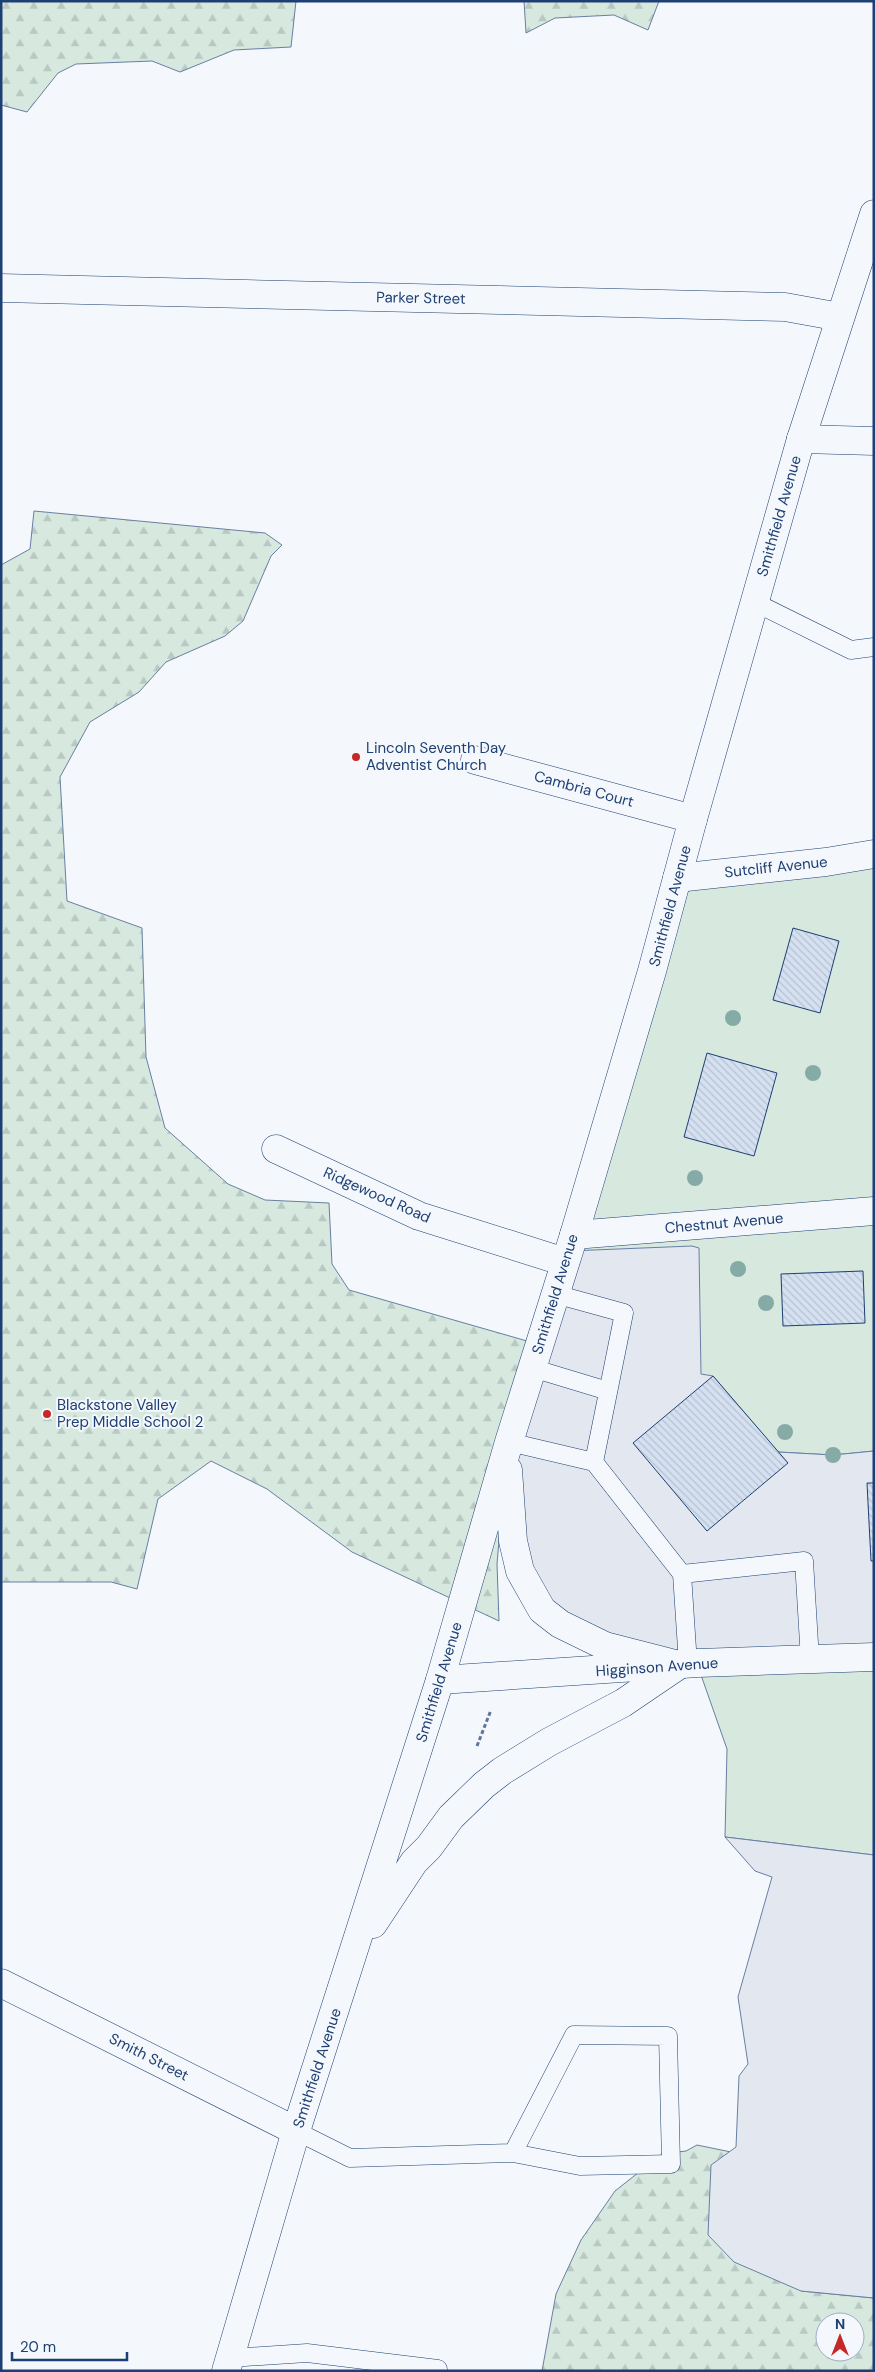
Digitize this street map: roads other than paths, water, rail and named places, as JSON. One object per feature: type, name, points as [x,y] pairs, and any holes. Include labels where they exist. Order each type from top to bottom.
[{"type":"main road","name":"Smithfield Avenue","points":[[228,2365],[296,2132],[440,1680],[532,1368],[574,1235],[652,971],[693,819],[801,439],[874,214]]},
{"type":"main road","name":"Parker Street","points":[[1,288],[785,307],[840,317]]},
{"type":"main road","points":[[801,439],[874,441]]},
{"type":"main road","name":"Cambria Court","points":[[475,760],[693,819]]},
{"type":"main road","name":"Sutcliff Avenue","points":[[677,878],[826,862],[874,854]]},
{"type":"main road","name":"Ridgewood Road","points":[[276,1149],[419,1216],[565,1262]]},
{"type":"main road","name":"Chestnut Avenue","points":[[574,1235],[874,1211]]},
{"type":"main road","points":[[509,1445],[513,1541],[520,1571],[542,1610],[560,1624],[604,1646],[684,1664]]},
{"type":"main road","name":"Higginson Avenue","points":[[440,1680],[684,1664],[874,1657]]},
{"type":"main road","points":[[356,1948],[414,1862],[429,1847],[451,1817],[484,1785],[510,1766],[623,1703],[684,1664]]},
{"type":"main road","name":"Smith Street","points":[[1,1983],[296,2132]]},
{"type":"lane","points":[[754,602],[851,650],[874,647]]},
{"type":"lane","points":[[555,1294],[624,1313],[594,1462]]},
{"type":"lane","points":[[532,1368],[608,1390]]},
{"type":"lane","points":[[509,1445],[594,1462],[682,1574],[684,1664]]},
{"type":"lane","points":[[682,1574],[804,1561],[810,1660]]},
{"type":"lane","points":[[296,2132],[350,2158],[513,2153],[580,2166],[671,2164],[668,2036],[574,2035],[513,2153]]},
{"type":"lane","points":[[228,2365],[307,2353],[438,2369]]},
{"type":"place","name":"Lincoln Seventh Day Adventist Church","points":[[356,757]]},
{"type":"place","name":"Blackstone Valley Prep Middle School 2","points":[[47,1414]]}]
